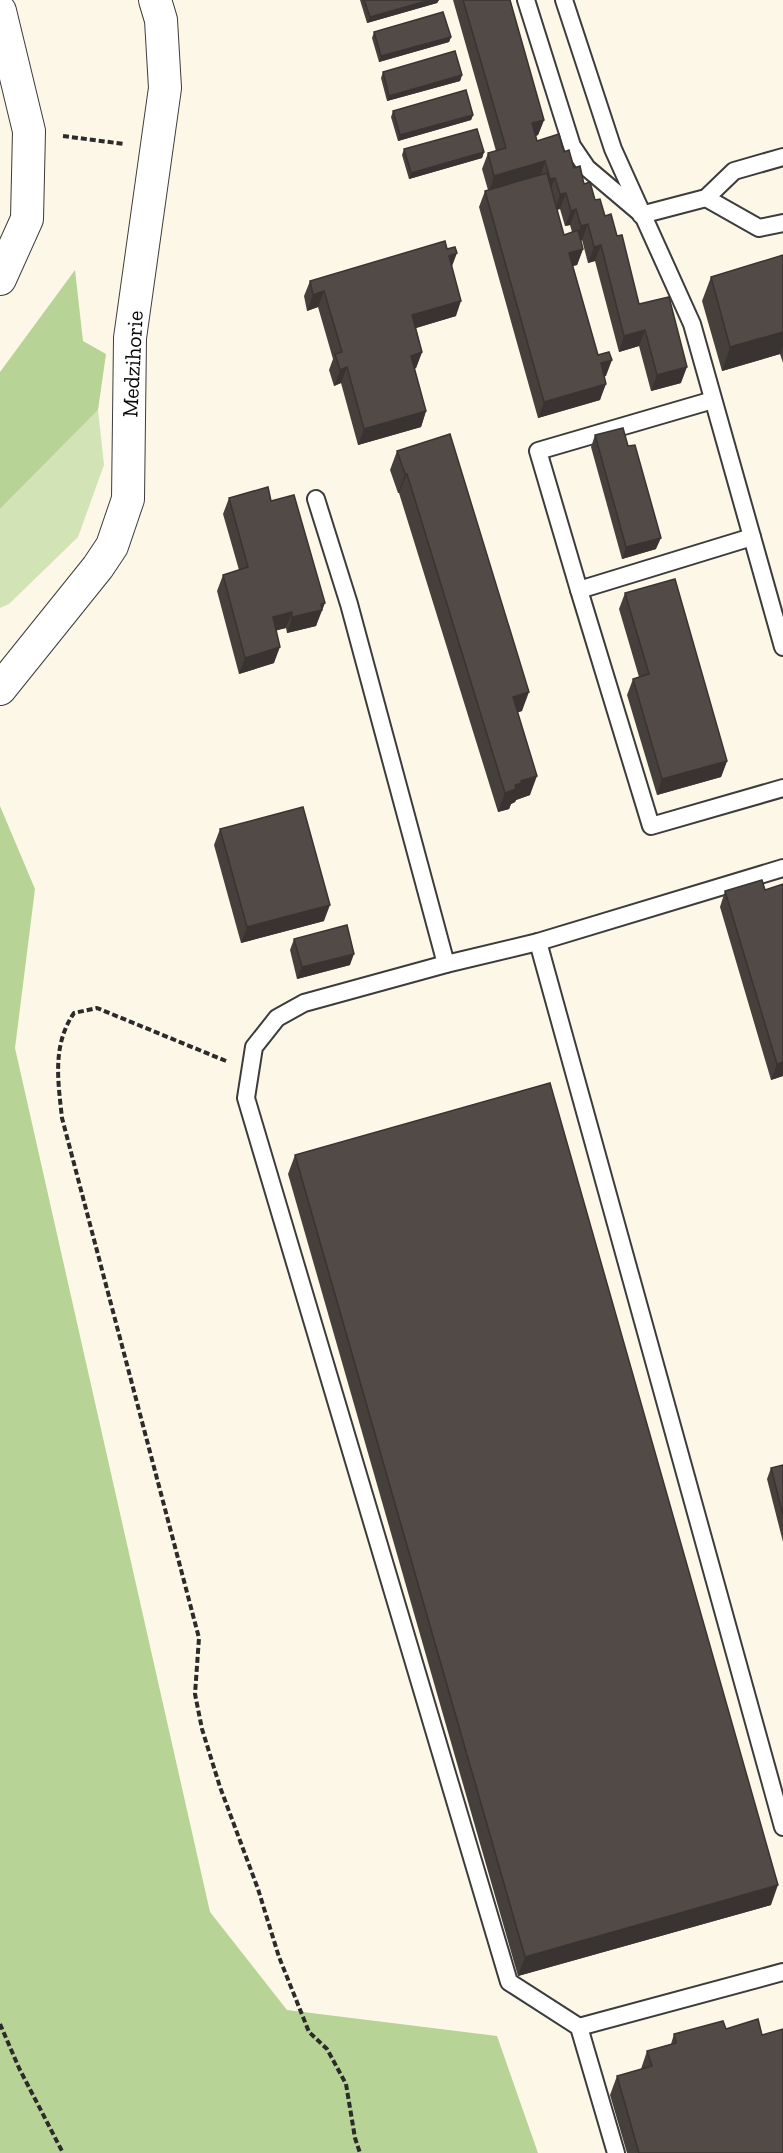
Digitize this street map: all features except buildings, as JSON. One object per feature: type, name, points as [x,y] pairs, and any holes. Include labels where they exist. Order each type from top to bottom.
[{"type":"street","name":"Medzihorie","points":[[0,689],[98,567],[112,546],[128,499],[130,338],[165,88],[161,20],[155,0]]},
{"type":"street","points":[[0,11],[29,131],[27,219],[0,279]]},
{"type":"lane","points":[[526,0],[572,146],[587,168],[642,214]]},
{"type":"lane","points":[[564,0],[613,149],[692,324],[783,647]]},
{"type":"lane","points":[[642,214],[706,198],[734,171],[783,157]]},
{"type":"lane","points":[[706,198],[759,228],[783,223]]},
{"type":"lane","points":[[713,400],[538,451],[651,826],[783,788]]},
{"type":"lane","points":[[316,499],[352,615],[446,964]]},
{"type":"lane","points":[[579,590],[752,537]]},
{"type":"lane","points":[[616,2153],[579,2027],[509,1982],[246,1098],[249,1071],[254,1047],[277,1018],[304,1003],[446,964],[538,942],[783,868]]},
{"type":"lane","points":[[538,942],[783,1827]]},
{"type":"lane","points":[[579,2027],[783,1972]]},
{"type":"path","points":[[29,131],[157,149]]},
{"type":"path","points":[[249,1071],[96,1008],[74,1013],[69,1020],[65,1027],[57,1065],[62,1118],[199,1638],[195,1694],[202,1729],[220,1787],[258,1889],[279,1957],[309,2032],[327,2049],[346,2084],[355,2138],[360,2153]]},
{"type":"path","points":[[0,2024],[19,2068],[63,2153]]},
{"type":"green space","points":[[75,270],[83,341],[106,354],[98,410],[0,509],[0,372]]},
{"type":"green space","points":[[98,410],[104,465],[78,537],[9,604],[0,608],[0,509]]},
{"type":"green space","points":[[0,806],[35,889],[15,1048],[210,1912],[287,2010],[497,2036],[538,2153],[0,2153]]}]
